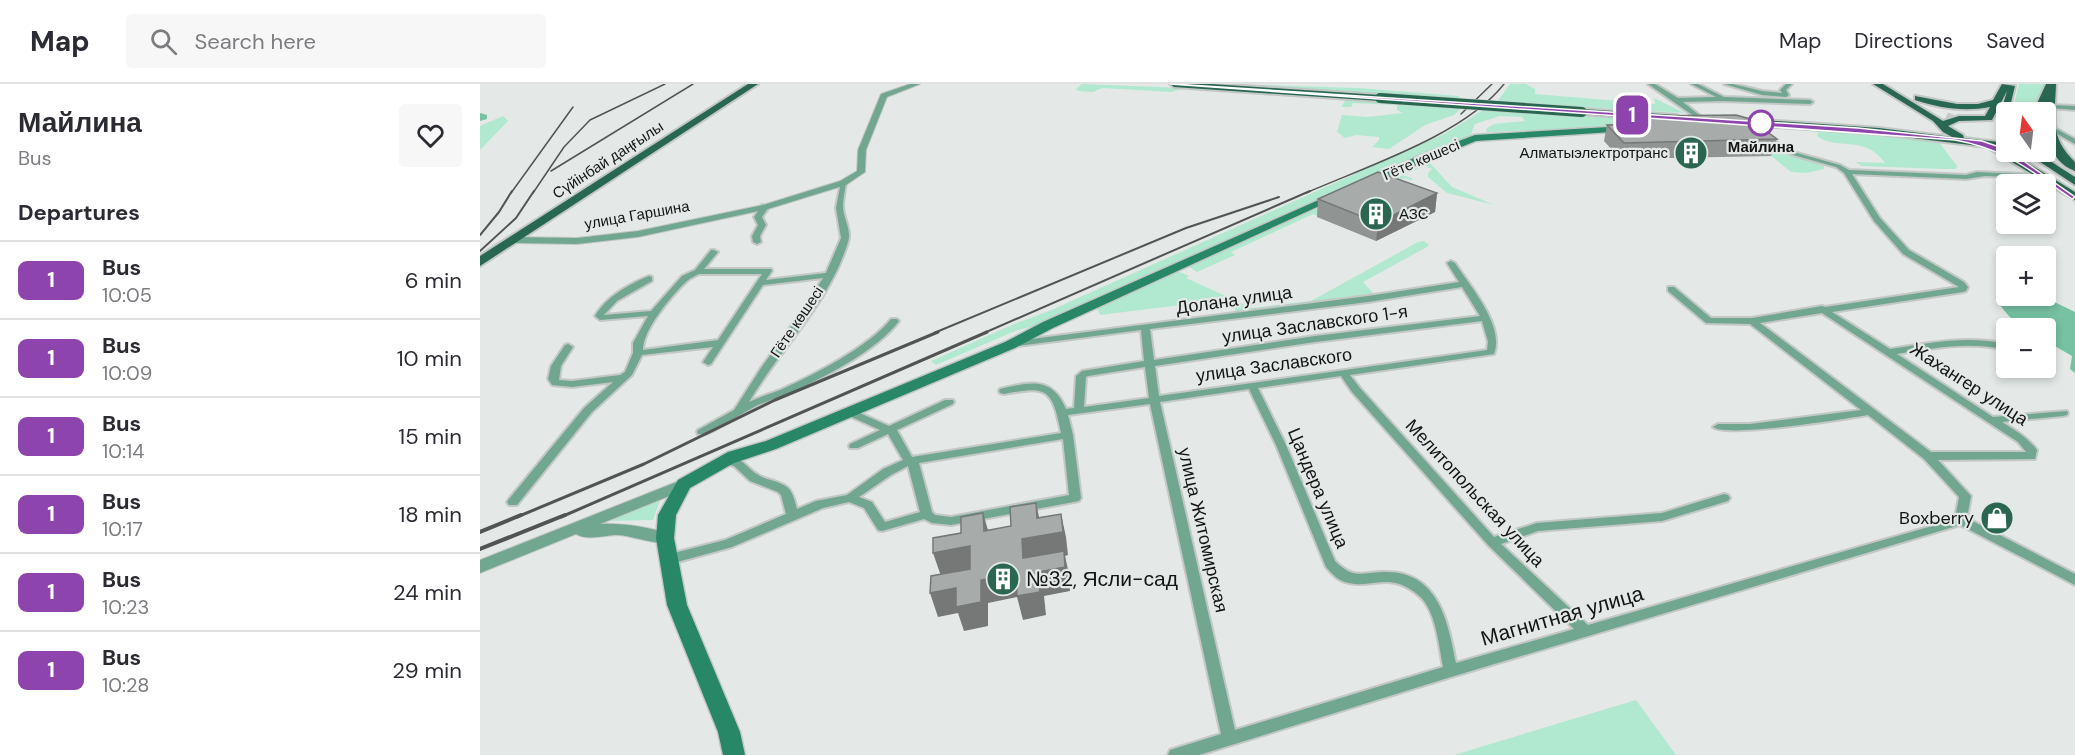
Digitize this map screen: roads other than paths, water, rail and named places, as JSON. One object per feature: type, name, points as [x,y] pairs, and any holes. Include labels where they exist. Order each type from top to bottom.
[{"type":"main road","name":"Сүйінбай даңғылы","points":[[480,262],[754,84]]},
{"type":"main road","points":[[1174,84],[1712,121]]},
{"type":"main road","points":[[1877,84],[1944,123]]},
{"type":"main road","points":[[1886,84],[1944,123],[1951,133],[1996,127]]},
{"type":"main road","points":[[1894,84],[1947,113],[2040,174]]},
{"type":"main road","points":[[1879,131],[1976,131],[1989,118],[2006,84]]},
{"type":"main road","points":[[2009,102],[2014,84]]},
{"type":"main road","points":[[2051,84],[2052,102]]},
{"type":"main road","points":[[2043,102],[2051,84]]},
{"type":"main road","points":[[1918,98],[1940,104],[1968,106],[1996,102]]},
{"type":"main road","points":[[1879,131],[1915,124],[1923,116],[1921,111]]},
{"type":"main road","points":[[1653,127],[1680,125],[1684,122],[1667,117]]},
{"type":"main road","points":[[1723,120],[1879,131],[1930,131],[1948,121],[1976,131]]},
{"type":"main road","points":[[1691,124],[1712,121]]},
{"type":"main road","points":[[1958,122],[1996,141]]},
{"type":"main road","name":"Гёте көшесі","points":[[726,460],[771,445],[1010,345],[1048,325],[1349,190],[1469,140],[1630,128]]},
{"type":"main road","points":[[2056,147],[2075,168]]},
{"type":"main road","points":[[2033,162],[2075,190]]},
{"type":"main road","points":[[2045,162],[2075,182]]},
{"type":"main road","points":[[2056,162],[2075,176]]},
{"type":"main road","points":[[2056,185],[2075,197]]},
{"type":"main road","name":"Гёте көшесі","points":[[684,484],[726,460],[989,345],[1048,325]]},
{"type":"main road","points":[[684,484],[667,515],[665,538],[677,605],[729,732],[733,753]]},
{"type":"street","points":[[843,183],[861,172],[862,150],[885,96],[917,84]]},
{"type":"street","points":[[1651,84],[1677,100],[1701,119]]},
{"type":"street","points":[[1694,84],[1723,99]]},
{"type":"street","points":[[1727,84],[1762,93],[1786,95],[1784,90],[1789,84]]},
{"type":"street","points":[[1677,100],[1810,102]]},
{"type":"street","points":[[2056,107],[2075,108]]},
{"type":"street","points":[[1723,120],[1740,129]]},
{"type":"street","points":[[2058,133],[2075,132]]},
{"type":"street","points":[[2058,133],[2075,142]]},
{"type":"street","points":[[1756,135],[1795,154],[1846,170],[1966,177],[1996,175]]},
{"type":"street","points":[[1671,289],[1709,321],[1752,321],[1822,309],[1952,292],[1964,287],[1906,252],[1877,219],[1846,170]]},
{"type":"street","name":"улица Гаршина","points":[[513,240],[576,241],[613,238],[765,207],[843,183]]},
{"type":"street","name":"Гёте көшесі","points":[[738,412],[751,387],[821,290],[845,240],[845,230],[839,209],[843,183]]},
{"type":"street","points":[[757,242],[756,236],[762,225],[758,217],[765,207]]},
{"type":"street","points":[[698,272],[714,252]]},
{"type":"street","points":[[1451,263],[1485,318]]},
{"type":"street","points":[[513,502],[588,410],[624,378],[638,352],[638,343],[654,313],[685,278],[698,272],[768,271],[708,362]]},
{"type":"street","points":[[761,283],[827,275]]},
{"type":"street","points":[[649,279],[614,300],[600,311],[599,316],[613,318],[654,313]]},
{"type":"street","name":"Долана улица","points":[[1010,345],[1368,299],[1462,284]]},
{"type":"street","name":"Жахангер улица","points":[[1822,309],[2022,440],[2032,450],[2031,456],[1928,456]]},
{"type":"street","name":"улица Заславского","points":[[1062,413],[1154,398],[1491,352],[1493,337],[1485,318]]},
{"type":"street","name":"улица Заславского 1-я","points":[[1080,410],[1083,374],[1315,339],[1485,318]]},
{"type":"street","points":[[702,432],[724,422],[738,412],[788,390],[881,337],[892,327],[894,321]]},
{"type":"street","points":[[1752,321],[1928,456],[1965,496],[1961,520],[2075,580]]},
{"type":"street","name":"улица Житомирская","points":[[1145,329],[1154,398],[1229,738]]},
{"type":"street","points":[[1889,352],[1972,342],[1996,344]]},
{"type":"street","points":[[638,352],[720,343]]},
{"type":"street","points":[[568,347],[556,366],[553,379],[556,383],[572,384],[624,378]]},
{"type":"street","name":"Мелитопольская улица","points":[[1344,373],[1356,390],[1492,542],[1586,632]]},
{"type":"street","name":"Цандера улица","points":[[1252,385],[1281,445],[1330,564],[1340,575],[1353,580],[1392,575],[1411,582],[1424,593],[1434,605],[1451,671]]},
{"type":"street","points":[[849,412],[892,431],[909,461],[915,465],[926,514],[932,519],[951,521],[1075,498],[1068,435],[1062,413],[1049,390],[1042,387],[1004,391]]},
{"type":"street","points":[[854,446],[949,402]]},
{"type":"street","points":[[1718,427],[1750,427],[1871,412]]},
{"type":"street","points":[[1991,420],[2062,413]]},
{"type":"street","points":[[670,559],[728,544],[820,504],[850,498],[892,468],[909,461],[1068,435]]},
{"type":"street","points":[[726,460],[738,463],[754,478],[782,489],[786,493],[792,516]]},
{"type":"street","points":[[480,567],[557,538],[684,484]]},
{"type":"street","points":[[850,498],[868,505],[882,527],[926,514]]},
{"type":"street","points":[[1492,542],[1537,527],[1662,517],[1724,498]]},
{"type":"street","name":"Магнитная улица","points":[[1176,755],[1451,671],[1943,528],[1961,520]]},
{"type":"street","points":[[557,538],[611,529],[641,531],[665,538]]},
{"type":"waterway","points":[[480,116],[483,117],[480,118]]},
{"type":"tunnel","points":[[1946,117],[1958,122]]},
{"type":"railway","points":[[533,193],[564,147],[590,120],[665,84]]},
{"type":"railway","points":[[551,171],[693,84]]},
{"type":"railway","points":[[1461,114],[1492,84]]},
{"type":"railway","points":[[1306,193],[1413,148],[1440,134],[1487,102],[1504,84]]},
{"type":"railway","points":[[511,193],[573,107]]},
{"type":"railway","points":[[480,235],[499,212],[512,191]]},
{"type":"railway","points":[[480,251],[516,218],[534,191]]},
{"type":"railway","points":[[984,333],[1310,191]]},
{"type":"railway","points":[[934,333],[1186,228],[1279,197]]},
{"type":"railway","points":[[517,517],[644,464],[775,400],[938,332]]},
{"type":"railway","points":[[561,517],[987,332]]},
{"type":"railway","points":[[480,532],[521,515]]},
{"type":"railway","points":[[480,549],[565,515]]},
{"type":"place","name":"Майлина","points":[[1761,123]]},
{"type":"place","name":"Алматыэлектротранс","points":[[1691,153]]},
{"type":"place","name":"АЗС","points":[[1376,214]]},
{"type":"place","name":"Boxberry","points":[[1997,518]]},
{"type":"place","name":"№32, Ясли-сад","points":[[1003,579]]}]
